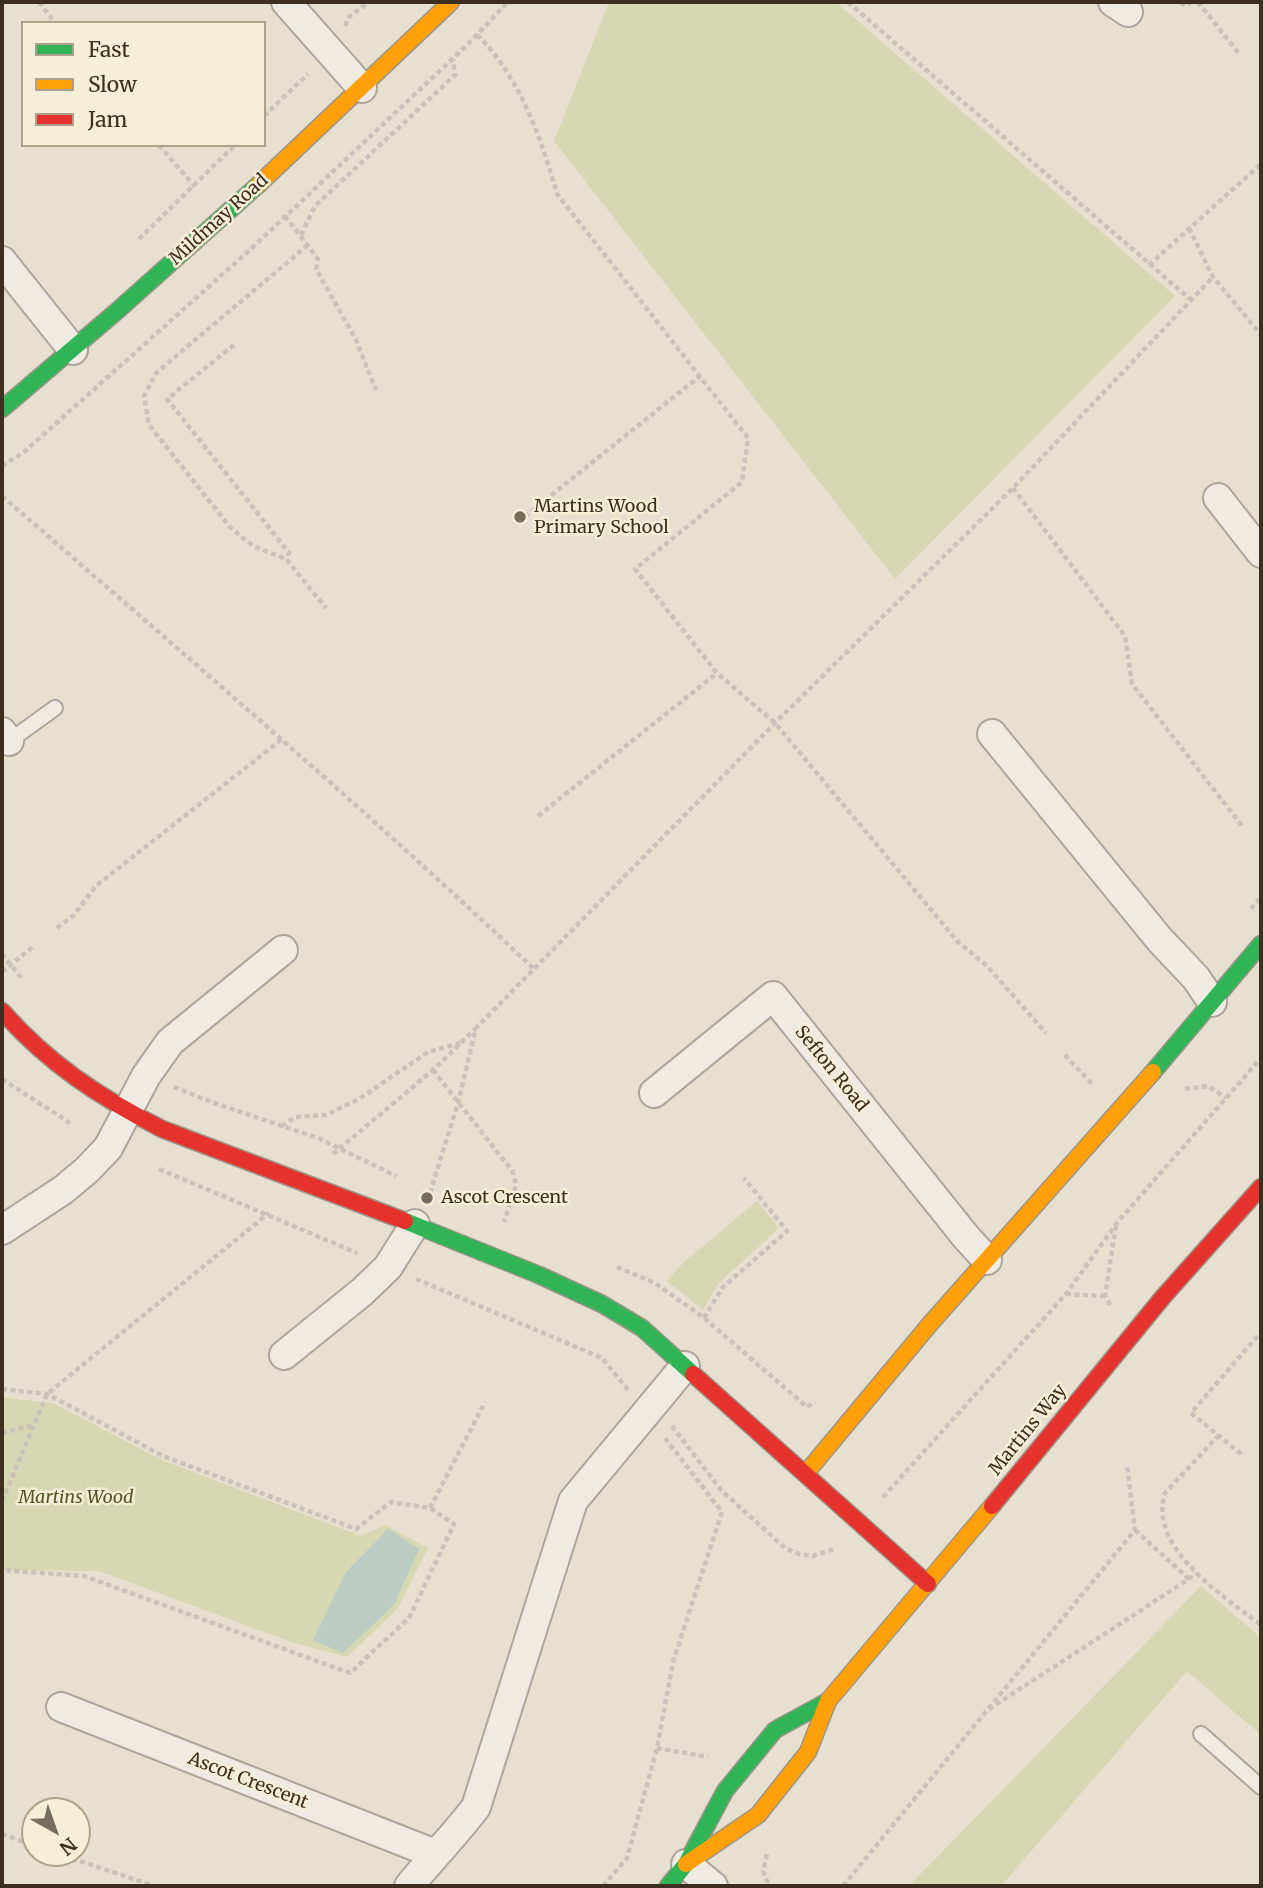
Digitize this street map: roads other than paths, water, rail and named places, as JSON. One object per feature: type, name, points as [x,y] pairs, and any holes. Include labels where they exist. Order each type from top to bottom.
[{"type":"street","points":[[286,2],[362,88]]},
{"type":"street","name":"Mildmay Road","points":[[2,409],[223,218],[451,2]]},
{"type":"street","points":[[2,261],[72,350]]},
{"type":"street","points":[[1219,498],[1261,554]]},
{"type":"street","points":[[992,734],[1160,940],[1196,978],[1213,1002]]},
{"type":"street","points":[[806,1473],[930,1324],[1261,944]]},
{"type":"street","points":[[2,1230],[63,1190],[87,1170],[108,1147],[146,1076],[170,1042],[283,950]]},
{"type":"street","name":"Sefton Road","points":[[654,1093],[773,996],[966,1237],[988,1260]]},
{"type":"street","points":[[2,1011],[25,1038],[54,1065],[126,1111],[162,1129],[415,1224],[615,1309],[642,1328],[928,1584]]},
{"type":"street","name":"Martins Way","points":[[686,1864],[758,1815],[808,1752],[828,1701],[928,1584],[1154,1308],[1261,1187]]},
{"type":"street","points":[[284,1355],[362,1292],[388,1267],[415,1224]]},
{"type":"street","points":[[409,1886],[435,1854],[453,1838],[476,1807],[573,1500],[685,1366]]},
{"type":"street","name":"Martins Way","points":[[668,1886],[686,1864],[725,1791],[775,1730],[828,1701]]},
{"type":"street","name":"Ascot Crescent","points":[[61,1707],[435,1854]]},
{"type":"street","points":[[686,1864],[713,1886]]},
{"type":"lane","points":[[4,740],[55,708]]},
{"type":"lane","points":[[1201,1734],[1261,1787]]},
{"type":"place","name":"Martins Wood Primary School","points":[[520,517]]},
{"type":"place","name":"Ascot Crescent","points":[[427,1198]]},
{"type":"park label","name":"Martins Wood","points":[[76,1498]]}]
